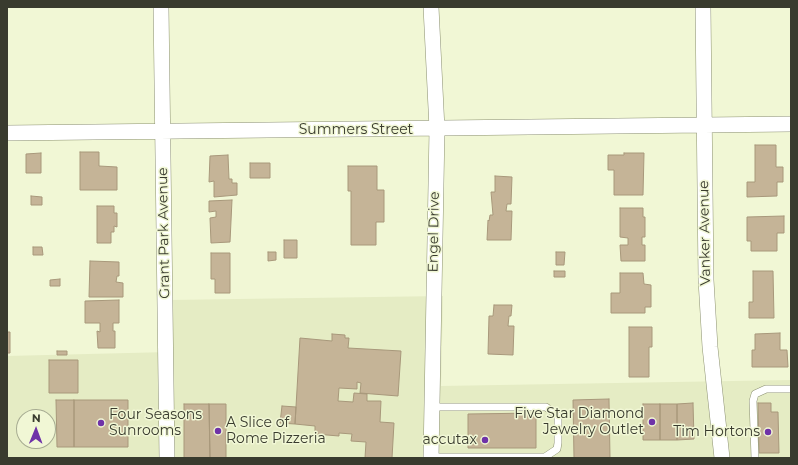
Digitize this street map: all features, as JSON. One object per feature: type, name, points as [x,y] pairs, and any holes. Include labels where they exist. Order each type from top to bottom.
[{"type":"street","name":"Grant Park Avenue","points":[[161,7],[167,458]]},
{"type":"street","name":"Engel Drive","points":[[430,457],[437,129],[431,7]]},
{"type":"street","name":"Vanker Avenue","points":[[703,7],[706,280],[710,346],[722,458]]},
{"type":"street","name":"Summers Street","points":[[7,132],[437,129],[791,124]]},
{"type":"lane","points":[[755,458],[755,394],[766,389],[791,389]]},
{"type":"lane","points":[[430,457],[545,457],[557,449],[558,443],[558,416],[546,407],[431,407]]},
{"type":"shaded area","points":[[443,296],[441,386],[791,380],[791,458],[7,458],[7,356],[169,352],[170,300]]},
{"type":"building","points":[[755,145],[776,145],[776,167],[783,167],[783,182],[777,182],[777,196],[747,197],[747,182],[755,182]]},
{"type":"building","points":[[80,152],[99,152],[99,166],[117,167],[117,190],[80,190]]},
{"type":"building","points":[[41,153],[41,173],[26,173],[26,154]]},
{"type":"building","points":[[624,153],[644,153],[643,195],[614,195],[614,170],[608,170],[608,155],[624,155]]},
{"type":"building","points":[[228,155],[229,179],[232,179],[232,183],[237,183],[237,195],[214,197],[214,181],[209,182],[210,156]]},
{"type":"building","points":[[250,163],[270,163],[270,178],[250,178]]},
{"type":"building","points":[[348,166],[377,166],[377,190],[384,190],[384,222],[376,222],[376,245],[351,245],[351,191],[348,191]]},
{"type":"building","points":[[495,176],[512,177],[511,204],[507,204],[506,211],[512,211],[511,240],[487,240],[488,220],[489,221],[490,215],[493,215],[491,192],[495,192]]},
{"type":"building","points":[[31,196],[42,197],[42,205],[31,205]]},
{"type":"building","points":[[232,200],[230,242],[211,243],[210,218],[216,217],[216,211],[209,212],[209,201]]},
{"type":"building","points":[[97,206],[114,206],[114,213],[117,213],[117,227],[114,226],[114,232],[111,232],[111,243],[97,243]]},
{"type":"building","points":[[620,208],[643,208],[643,217],[645,217],[645,237],[642,237],[642,245],[645,245],[645,261],[621,261],[620,245],[628,245],[628,238],[620,237]]},
{"type":"building","points":[[784,216],[784,233],[777,233],[777,251],[751,251],[751,241],[747,241],[747,217]]},
{"type":"building","points":[[284,240],[297,240],[297,258],[284,258]]},
{"type":"building","points":[[33,247],[42,247],[43,255],[33,255]]},
{"type":"building","points":[[268,252],[276,252],[276,260],[268,261]]},
{"type":"building","points":[[556,252],[565,252],[564,265],[556,265]]},
{"type":"building","points":[[211,253],[230,253],[230,293],[215,293],[215,279],[211,279]]},
{"type":"building","points":[[90,261],[119,262],[119,276],[117,276],[116,282],[123,283],[123,297],[89,297]]},
{"type":"building","points":[[554,271],[565,271],[565,277],[554,277]]},
{"type":"building","points":[[753,271],[773,271],[774,318],[749,318],[749,302],[753,302]]},
{"type":"building","points":[[620,273],[643,273],[644,284],[651,285],[651,307],[645,307],[645,313],[611,313],[611,293],[620,293]]},
{"type":"building","points":[[60,279],[60,286],[50,286],[50,280]]},
{"type":"building","points":[[119,300],[119,323],[113,323],[113,331],[115,331],[115,348],[98,348],[97,331],[100,332],[100,323],[85,323],[85,301]]},
{"type":"building","points":[[494,305],[512,305],[508,326],[514,326],[513,355],[488,354],[489,316],[493,316]]},
{"type":"building","points":[[629,327],[652,327],[652,347],[649,347],[649,377],[629,377]]},
{"type":"building","points":[[7,332],[10,332],[10,353],[7,353]]},
{"type":"building","points":[[780,333],[780,350],[787,350],[788,367],[752,367],[752,350],[755,350],[755,334]]},
{"type":"building","points":[[332,334],[345,335],[345,338],[349,338],[348,348],[401,351],[398,396],[360,393],[361,383],[357,382],[357,389],[339,388],[338,401],[353,402],[354,393],[367,394],[367,401],[381,401],[380,422],[394,423],[392,458],[365,458],[366,442],[351,441],[352,434],[339,433],[339,436],[315,434],[315,426],[295,424],[300,338],[332,341]]},
{"type":"building","points":[[57,351],[67,351],[67,355],[57,355]]},
{"type":"building","points":[[49,360],[78,360],[78,393],[49,393]]},
{"type":"building","points":[[609,399],[610,458],[574,458],[573,400]]},
{"type":"building","points":[[56,400],[74,400],[74,447],[57,447]]},
{"type":"building","name":"Four Seasons Sunrooms","points":[[74,400],[128,400],[128,447],[74,447]]},
{"type":"building","points":[[693,403],[694,439],[677,440],[677,404]]},
{"type":"building","name":"Tim Hortons","points":[[758,403],[771,403],[771,412],[778,412],[779,453],[759,453]]},
{"type":"building","points":[[184,404],[209,404],[210,458],[184,458]]},
{"type":"building","name":"A Slice of Rome Pizzeria","points":[[209,404],[226,404],[226,458],[210,458]]},
{"type":"building","name":"Five Star Diamond Jewelry Outlet","points":[[643,404],[660,404],[660,440],[643,440]]},
{"type":"building","points":[[660,404],[677,404],[677,440],[660,440]]},
{"type":"building","points":[[282,406],[296,407],[295,424],[280,423]]},
{"type":"building","points":[[536,413],[536,448],[468,448],[468,414]]},
{"type":"place","name":"Five Star Diamond Jewelry Outlet","points":[[652,422]]},
{"type":"place","name":"Four Seasons Sunrooms","points":[[101,423]]},
{"type":"place","name":"A Slice of Rome Pizzeria","points":[[218,431]]},
{"type":"place","name":"Tim Hortons","points":[[768,432]]},
{"type":"place","name":"accutax","points":[[485,440]]}]
